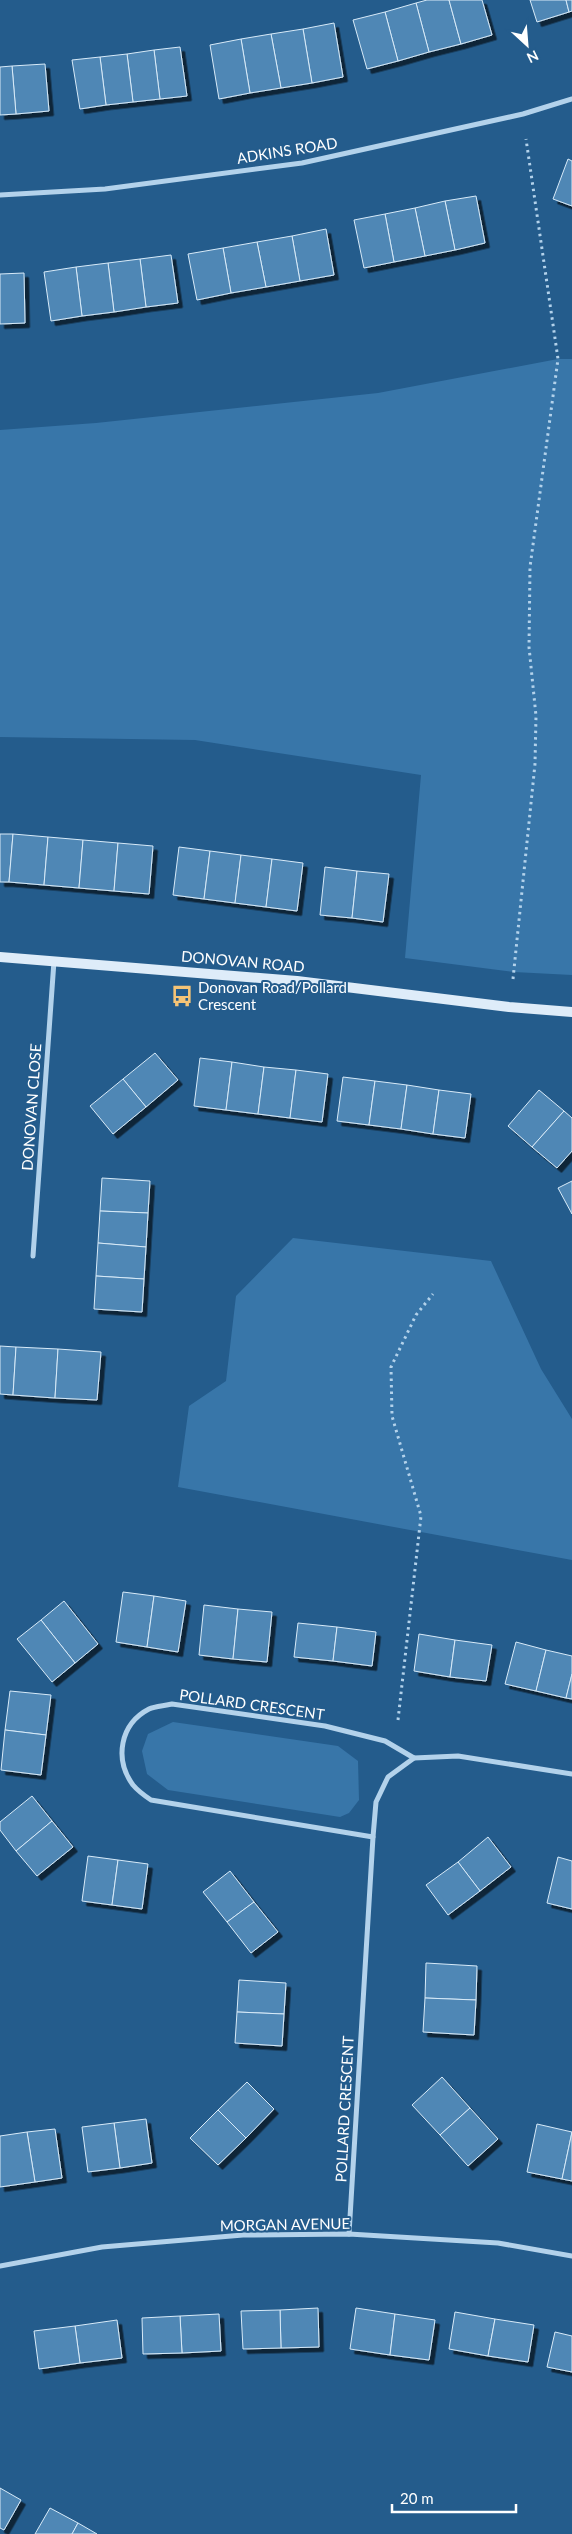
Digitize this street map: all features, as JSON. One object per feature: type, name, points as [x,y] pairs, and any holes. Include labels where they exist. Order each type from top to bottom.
[{"type":"street","name":"ADKINS ROAD","points":[[0,195],[104,189],[302,163],[523,114],[572,99]]},
{"type":"street","name":"DONOVAN ROAD","points":[[0,957],[297,980],[509,1007],[572,1012]]},
{"type":"street","name":"DONOVAN CLOSE","points":[[34,1256],[54,960]]},
{"type":"street","name":"POLLARD CRESCENT","points":[[349,2234],[376,1802],[388,1777],[414,1758],[385,1741],[324,1726],[172,1704],[150,1708],[131,1722],[122,1743],[123,1766],[134,1786],[151,1800],[373,1837]]},
{"type":"street","points":[[414,1758],[458,1756],[572,1774]]},
{"type":"street","name":"MORGAN AVENUE","points":[[0,2266],[121,2246],[242,2235],[349,2234],[498,2243],[572,2256]]},
{"type":"path","points":[[509,1007],[535,764],[536,716],[529,647],[530,567],[558,359],[523,114]]},
{"type":"path","points":[[385,1741],[398,1725],[421,1516],[392,1416],[391,1367],[416,1316],[433,1294]]},
{"type":"shaded area","points":[[558,359],[572,359],[572,975],[514,972],[405,958],[421,775],[195,740],[0,737],[0,430],[96,423],[378,393]]},
{"type":"shaded area","points":[[293,1238],[491,1261],[541,1369],[572,1419],[572,1560],[178,1487],[189,1406],[226,1381],[236,1296]]},
{"type":"shaded area","points":[[173,1722],[338,1746],[358,1761],[359,1800],[349,1813],[340,1817],[168,1790],[147,1774],[142,1751],[148,1734]]},
{"type":"building","points":[[427,0],[449,0],[461,44],[429,52],[416,3]]},
{"type":"building","points":[[449,0],[482,0],[492,35],[461,44]]},
{"type":"building","points":[[530,0],[566,0],[569,12],[537,22]]},
{"type":"building","points":[[566,0],[572,0],[572,11],[569,12]]},
{"type":"building","points":[[416,3],[429,52],[398,61],[385,12]]},
{"type":"building","points":[[385,12],[398,61],[367,69],[353,20]]},
{"type":"building","points":[[334,23],[343,77],[312,83],[303,29]]},
{"type":"building","points":[[303,29],[312,83],[281,88],[271,34]]},
{"type":"building","points":[[271,34],[281,88],[250,93],[241,39]]},
{"type":"building","points":[[241,39],[250,93],[219,99],[210,45]]},
{"type":"building","points":[[180,47],[187,96],[160,99],[154,50]]},
{"type":"building","points":[[154,50],[160,99],[133,102],[127,54]]},
{"type":"building","points":[[127,54],[133,102],[106,105],[100,57]]},
{"type":"building","points":[[100,57],[106,105],[80,109],[72,60]]},
{"type":"building","points":[[45,64],[49,111],[16,114],[12,66]]},
{"type":"building","points":[[12,66],[16,114],[0,115],[0,67]]},
{"type":"building","points":[[568,159],[572,161],[572,206],[553,199]]},
{"type":"building","points":[[476,196],[485,243],[455,250],[445,201]]},
{"type":"building","points":[[445,201],[455,250],[425,256],[415,208]]},
{"type":"building","points":[[415,208],[425,256],[394,262],[385,214]]},
{"type":"building","points":[[385,214],[394,262],[364,268],[354,220]]},
{"type":"building","points":[[326,229],[334,275],[300,281],[292,236]]},
{"type":"building","points":[[292,236],[300,281],[266,287],[257,242]]},
{"type":"building","points":[[257,242],[266,287],[231,293],[223,248]]},
{"type":"building","points":[[223,248],[231,293],[197,300],[188,254]]},
{"type":"building","points":[[171,255],[178,303],[146,307],[140,259]]},
{"type":"building","points":[[140,259],[146,307],[114,312],[108,263]]},
{"type":"building","points":[[108,263],[114,312],[82,316],[76,267]]},
{"type":"building","points":[[76,267],[82,316],[51,321],[44,272]]},
{"type":"building","points":[[24,273],[25,323],[0,324],[0,274]]},
{"type":"building","points":[[0,834],[13,834],[9,882],[0,882]]},
{"type":"building","points":[[13,834],[48,837],[44,885],[9,882]]},
{"type":"building","points":[[48,837],[83,840],[79,888],[44,885]]},
{"type":"building","points":[[83,840],[118,843],[114,891],[79,888]]},
{"type":"building","points":[[118,843],[153,846],[149,894],[114,891]]},
{"type":"building","points":[[179,847],[210,851],[204,899],[173,895]]},
{"type":"building","points":[[210,851],[241,855],[235,903],[204,899]]},
{"type":"building","points":[[241,855],[272,859],[266,907],[235,903]]},
{"type":"building","points":[[272,859],[303,863],[297,911],[266,907]]},
{"type":"building","points":[[325,867],[357,871],[352,918],[320,915]]},
{"type":"building","points":[[357,871],[389,874],[383,922],[352,918]]},
{"type":"building","points":[[155,1053],[178,1080],[146,1107],[123,1079]]},
{"type":"building","points":[[200,1058],[232,1062],[226,1110],[194,1106]]},
{"type":"building","points":[[232,1062],[264,1067],[258,1114],[226,1110]]},
{"type":"building","points":[[264,1067],[296,1070],[290,1118],[258,1114]]},
{"type":"building","points":[[296,1070],[328,1074],[322,1122],[290,1118]]},
{"type":"building","points":[[343,1077],[375,1081],[369,1125],[337,1121]]},
{"type":"building","points":[[123,1079],[146,1107],[113,1134],[90,1106]]},
{"type":"building","points":[[375,1081],[407,1085],[401,1129],[369,1125]]},
{"type":"building","points":[[407,1085],[439,1090],[433,1134],[401,1129]]},
{"type":"building","points":[[439,1090],[471,1094],[465,1138],[433,1134]]},
{"type":"building","points":[[539,1090],[564,1111],[532,1147],[508,1126]]},
{"type":"building","points":[[564,1111],[572,1118],[572,1151],[557,1168],[532,1147]]},
{"type":"building","points":[[102,1178],[150,1181],[148,1213],[100,1211]]},
{"type":"building","points":[[572,1181],[572,1214],[558,1188]]},
{"type":"building","points":[[100,1211],[148,1213],[146,1247],[98,1243]]},
{"type":"building","points":[[98,1243],[146,1247],[144,1279],[96,1276]]},
{"type":"building","points":[[96,1276],[144,1279],[142,1312],[94,1309]]},
{"type":"building","points":[[0,1346],[16,1347],[13,1395],[0,1394]]},
{"type":"building","points":[[16,1347],[58,1349],[55,1398],[13,1395]]},
{"type":"building","points":[[58,1349],[101,1352],[97,1400],[55,1398]]},
{"type":"building","points":[[123,1592],[154,1596],[147,1647],[116,1642]]},
{"type":"building","points":[[154,1596],[186,1601],[178,1652],[147,1647]]},
{"type":"building","points":[[64,1601],[98,1644],[75,1663],[41,1620]]},
{"type":"building","points":[[204,1605],[238,1609],[233,1659],[199,1655]]},
{"type":"building","points":[[238,1609],[272,1612],[267,1662],[233,1659]]},
{"type":"building","points":[[41,1620],[75,1663],[52,1682],[17,1639]]},
{"type":"building","points":[[298,1623],[337,1627],[333,1661],[294,1657]]},
{"type":"building","points":[[337,1627],[376,1632],[372,1666],[333,1661]]},
{"type":"building","points":[[419,1634],[455,1640],[450,1677],[414,1671]]},
{"type":"building","points":[[455,1640],[492,1645],[486,1681],[450,1677]]},
{"type":"building","points":[[516,1642],[546,1650],[536,1691],[505,1684]]},
{"type":"building","points":[[546,1650],[572,1656],[572,1674],[566,1698],[536,1691]]},
{"type":"building","points":[[572,1674],[572,1699],[566,1698]]},
{"type":"building","points":[[10,1691],[51,1695],[46,1735],[5,1730]]},
{"type":"building","points":[[5,1730],[46,1735],[41,1775],[1,1770]]},
{"type":"building","points":[[32,1796],[52,1821],[16,1851],[0,1830],[0,1822]]},
{"type":"building","points":[[52,1821],[73,1847],[37,1876],[16,1851]]},
{"type":"building","points":[[488,1837],[511,1867],[480,1891],[458,1862]]},
{"type":"building","points":[[88,1856],[118,1860],[112,1905],[82,1901]]},
{"type":"building","points":[[558,1857],[572,1861],[572,1909],[547,1903]]},
{"type":"building","points":[[118,1860],[148,1864],[142,1909],[112,1905]]},
{"type":"building","points":[[458,1862],[480,1891],[448,1915],[426,1885]]},
{"type":"building","points":[[230,1871],[254,1902],[227,1922],[203,1892]]},
{"type":"building","points":[[254,1902],[278,1932],[251,1953],[227,1922]]},
{"type":"building","points":[[426,1963],[477,1966],[476,2000],[425,1998]]},
{"type":"building","points":[[239,1980],[286,1983],[284,2014],[237,2012]]},
{"type":"building","points":[[425,1998],[476,2000],[474,2035],[423,2032]]},
{"type":"building","points":[[237,2012],[284,2014],[282,2046],[235,2043]]},
{"type":"building","points":[[442,2077],[470,2108],[440,2135],[412,2105]]},
{"type":"building","points":[[247,2082],[274,2109],[246,2138],[218,2110]]},
{"type":"building","points":[[470,2108],[498,2139],[468,2166],[440,2135]]},
{"type":"building","points":[[218,2110],[246,2138],[218,2165],[190,2138]]},
{"type":"building","points":[[146,2119],[152,2163],[120,2168],[114,2123]]},
{"type":"building","points":[[114,2123],[120,2168],[88,2172],[82,2127]]},
{"type":"building","points":[[537,2124],[572,2132],[562,2179],[527,2172]]},
{"type":"building","points":[[55,2129],[62,2178],[35,2182],[27,2132]]},
{"type":"building","points":[[27,2132],[35,2182],[0,2187],[0,2136]]},
{"type":"building","points":[[572,2132],[572,2181],[562,2179]]},
{"type":"building","points":[[318,2308],[319,2347],[281,2348],[280,2310]]},
{"type":"building","points":[[356,2308],[395,2314],[390,2355],[350,2349]]},
{"type":"building","points":[[280,2310],[281,2348],[243,2349],[241,2311]]},
{"type":"building","points":[[455,2312],[495,2319],[488,2356],[449,2349]]},
{"type":"building","points":[[219,2314],[221,2351],[182,2353],[180,2316]]},
{"type":"building","points":[[395,2314],[435,2320],[429,2360],[390,2355]]},
{"type":"building","points":[[180,2316],[182,2353],[143,2354],[142,2318]]},
{"type":"building","points":[[495,2319],[534,2325],[528,2362],[488,2356]]},
{"type":"building","points":[[117,2320],[122,2358],[80,2363],[75,2326]]},
{"type":"building","points":[[75,2326],[80,2363],[39,2369],[34,2331]]},
{"type":"building","points":[[555,2332],[572,2336],[572,2372],[547,2367]]},
{"type":"building","points":[[0,2488],[21,2500],[4,2530],[0,2528]]},
{"type":"building","points":[[50,2508],[78,2523],[72,2534],[35,2534]]},
{"type":"building","points":[[78,2523],[97,2534],[72,2534]]},
{"type":"place","name":"Donovan Road/Pollard Crescent","points":[[182,996]]}]
